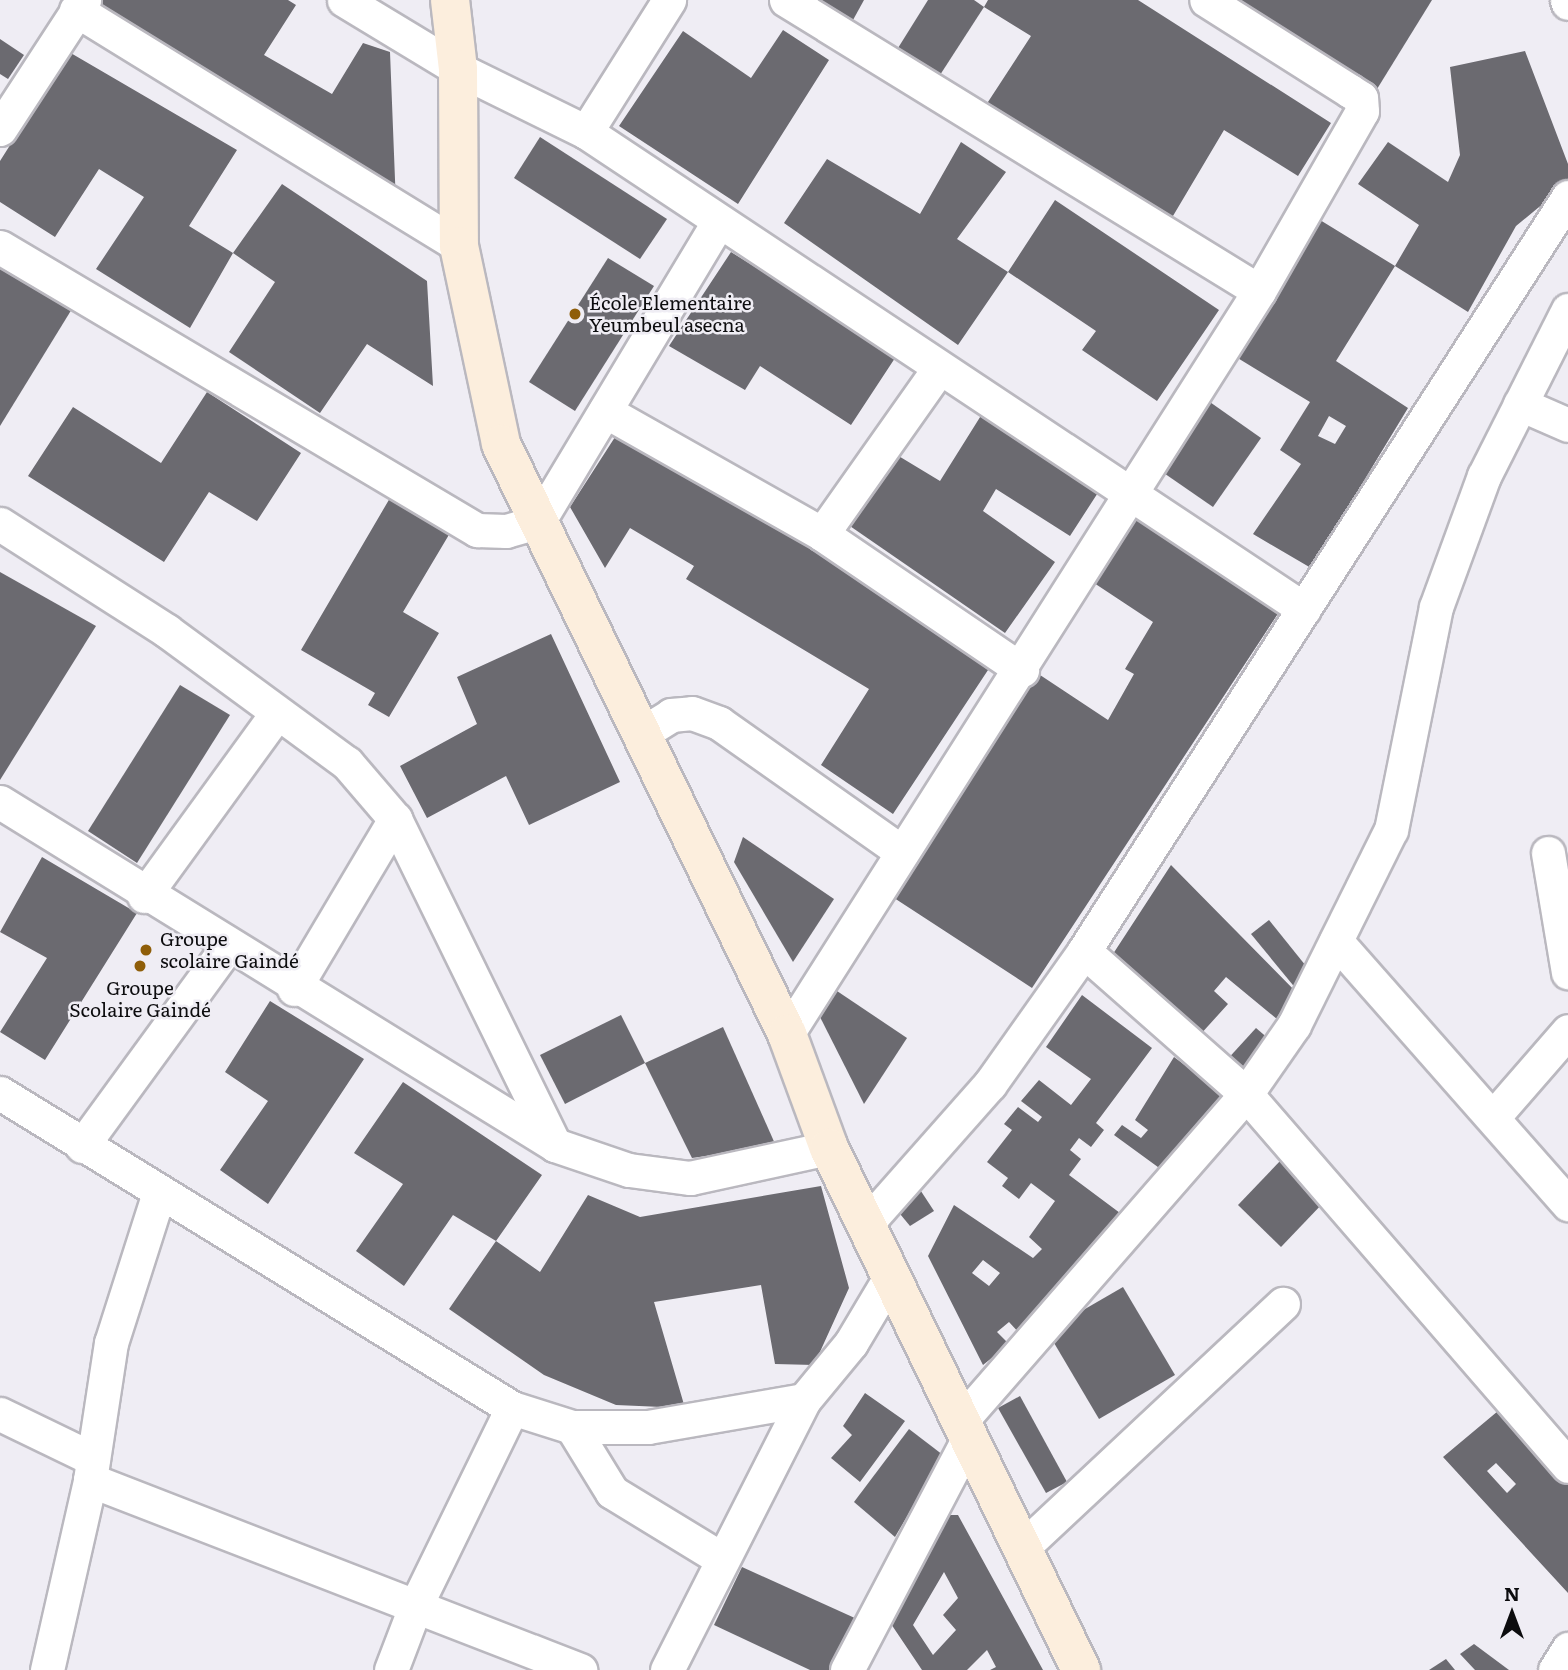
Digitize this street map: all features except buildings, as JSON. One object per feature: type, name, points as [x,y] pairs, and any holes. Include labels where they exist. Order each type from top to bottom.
[{"type":"main road","points":[[450,0],[458,69],[459,246],[501,444],[787,1034],[829,1148],[1081,1670]]},
{"type":"street","points":[[344,0],[458,69],[586,132],[937,371],[1304,609]]},
{"type":"street","points":[[586,132],[669,0]]},
{"type":"street","points":[[786,0],[1259,291]]},
{"type":"street","points":[[787,1034],[902,852],[1022,670],[1129,494],[1259,291],[1362,111],[1360,98],[1206,0]]},
{"type":"street","points":[[0,129],[80,5],[459,246]]},
{"type":"street","points":[[866,1224],[990,1084],[1084,951],[1568,197]]},
{"type":"street","points":[[0,247],[477,530],[506,531],[538,522],[718,224]]},
{"type":"street","points":[[847,1670],[965,1430],[1246,1094],[1294,1026],[1391,830],[1436,607],[1484,476],[1568,310]]},
{"type":"street","points":[[822,534],[937,371]]},
{"type":"street","points":[[1520,404],[1568,425]]},
{"type":"street","points":[[605,411],[822,534],[1022,670]]},
{"type":"street","points":[[0,524],[167,631],[347,763],[394,819],[555,1145]]},
{"type":"street","points":[[144,896],[277,713]]},
{"type":"street","points":[[641,734],[671,715],[692,713],[719,723],[902,852]]},
{"type":"street","points":[[0,802],[294,989],[555,1145],[629,1170],[690,1178],[829,1148]]},
{"type":"street","points":[[294,989],[394,819]]},
{"type":"street","points":[[1548,853],[1568,972]]},
{"type":"street","points":[[1336,942],[1495,1115],[1568,1204]]},
{"type":"street","points":[[82,1146],[227,947]]},
{"type":"street","points":[[1084,951],[1246,1094],[1568,1466]]},
{"type":"street","points":[[1495,1115],[1568,1031]]},
{"type":"street","points":[[0,1093],[82,1146],[512,1408],[572,1427],[648,1427],[804,1400]]},
{"type":"street","points":[[47,1670],[91,1470],[118,1317],[159,1193]]},
{"type":"street","points":[[667,1670],[720,1558],[804,1400],[851,1343],[891,1276]]},
{"type":"street","points":[[1023,1547],[1283,1304]]},
{"type":"street","points":[[391,1670],[415,1607],[512,1408]]},
{"type":"street","points":[[0,1414],[91,1470],[415,1607],[580,1670]]},
{"type":"street","points":[[572,1427],[620,1499],[720,1558]]},
{"type":"street","points":[[1555,1670],[1568,1648]]},
{"type":"place","name":"École Elementaire Yeumbeul asecna","points":[[575,314]]},
{"type":"place","name":"Groupe scolaire Gaindé","points":[[146,950]]},
{"type":"place","name":"Groupe Scolaire Gaindé","points":[[140,966]]}]
